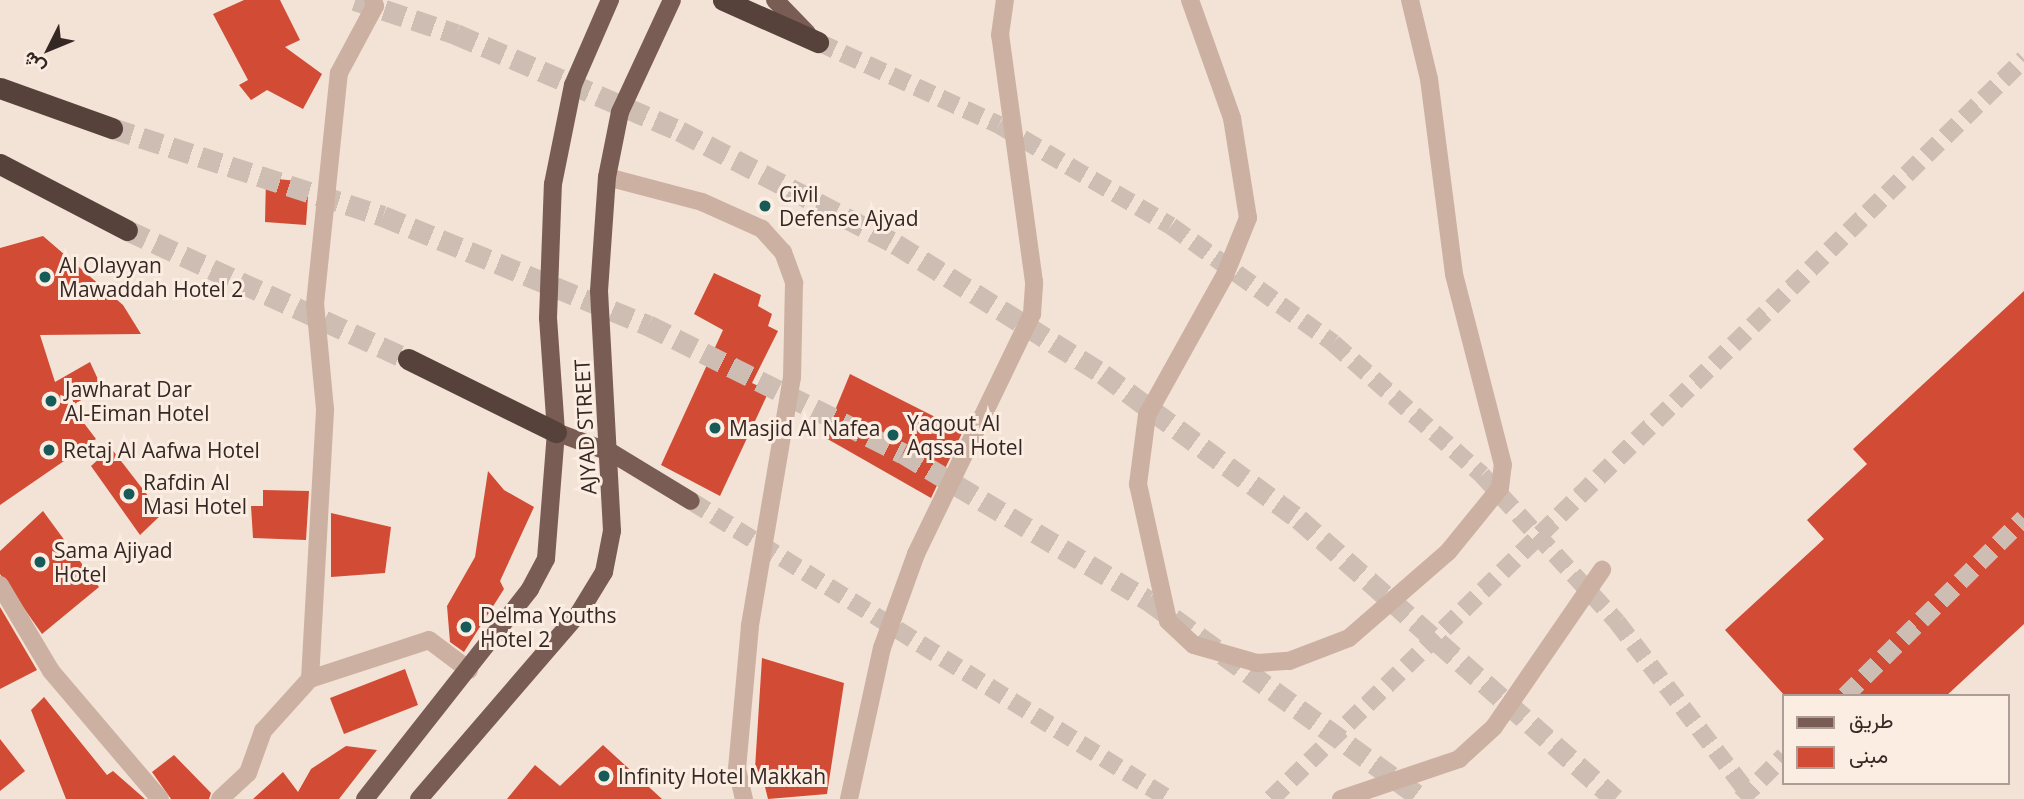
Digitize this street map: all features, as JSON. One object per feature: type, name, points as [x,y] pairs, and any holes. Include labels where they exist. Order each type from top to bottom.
[{"type":"highway","points":[[723,0],[818,42]]},
{"type":"highway","points":[[0,88],[112,128]]},
{"type":"highway","points":[[0,164],[127,230]]},
{"type":"highway","points":[[408,359],[556,432]]},
{"type":"main road","name":"AJYAD STREET","points":[[365,799],[468,670],[546,559],[556,432],[548,318],[553,184],[573,85],[610,0]]},
{"type":"main road","name":"AJYAD STREET","points":[[419,799],[579,613],[604,572],[612,453],[599,291],[607,177],[620,112],[672,0]]},
{"type":"main road","points":[[775,0],[818,42]]},
{"type":"main road","points":[[556,432],[612,453],[691,501]]},
{"type":"street","points":[[849,799],[882,648],[916,554],[1032,314],[1034,282],[1000,35],[1005,0]]},
{"type":"street","points":[[1190,0],[1232,118],[1248,218],[1225,275],[1147,415],[1138,484],[1168,621],[1194,645],[1257,663],[1289,660],[1349,638],[1448,552],[1500,488],[1503,466],[1454,274],[1429,79],[1410,0]]},
{"type":"street","points":[[310,679],[325,409],[315,304],[339,73],[376,2]]},
{"type":"street","points":[[607,177],[702,202],[762,229],[783,252],[794,283],[792,377],[750,626],[737,769],[744,799]]},
{"type":"street","points":[[1341,799],[1459,759],[1494,727],[1602,570]]},
{"type":"street","points":[[0,585],[51,671],[160,799]]},
{"type":"street","points":[[220,799],[248,773],[263,732],[310,679],[429,640],[468,670]]},
{"type":"building","points":[[244,0],[280,0],[300,40],[285,47],[322,74],[303,109],[267,90],[251,100],[239,85],[248,80],[213,14]]},
{"type":"building","points":[[266,178],[309,182],[306,225],[265,222]]},
{"type":"building","points":[[43,236],[123,305],[141,334],[40,335],[55,382],[90,362],[102,388],[71,406],[96,439],[0,505],[0,248]]},
{"type":"building","name":"Masjid Al Nafea","points":[[714,273],[761,295],[758,306],[772,314],[768,326],[778,331],[752,383],[769,391],[720,496],[661,465],[723,330],[694,314]]},
{"type":"building","points":[[2024,291],[2024,624],[1948,694],[1783,694],[1725,630],[1824,539],[1807,520],[1867,464],[1853,449]]},
{"type":"building","name":"Yaqout Al Aqssa Hotel","points":[[850,374],[963,431],[931,498],[824,437]]},
{"type":"building","points":[[111,448],[162,514],[140,535],[91,466]]},
{"type":"building","points":[[488,471],[504,490],[534,507],[500,581],[504,589],[464,652],[450,642],[447,606],[475,557]]},
{"type":"building","points":[[263,490],[309,491],[306,540],[253,538],[251,506],[263,506]]},
{"type":"building","name":"Sama Ajiyad Hotel","points":[[43,511],[99,587],[42,634],[0,574],[0,551]]},
{"type":"building","points":[[331,513],[391,527],[385,573],[331,577]]},
{"type":"building","points":[[0,607],[37,670],[0,689]]},
{"type":"building","points":[[762,658],[844,683],[827,794],[768,799],[765,787],[754,784]]},
{"type":"building","points":[[405,669],[418,705],[344,734],[330,698]]},
{"type":"building","points":[[44,697],[107,775],[113,771],[145,799],[66,799],[31,710]]},
{"type":"building","points":[[0,739],[25,771],[0,791]]},
{"type":"building","name":"Infinity Hotel Makkah","points":[[603,745],[662,799],[507,799],[535,765],[560,786]]},
{"type":"building","points":[[346,746],[377,750],[339,799],[253,799],[283,772],[298,792],[311,769]]},
{"type":"building","points":[[174,755],[211,793],[209,799],[171,799],[152,772]]},
{"type":"tunnel","points":[[355,0],[456,34],[680,131],[896,244],[1103,374],[1299,519],[1615,799]]},
{"type":"tunnel","points":[[818,42],[999,125],[1171,226],[1333,343],[1482,475],[1617,622],[1753,799]]},
{"type":"tunnel","points":[[1271,799],[2024,59]]},
{"type":"tunnel","points":[[112,128],[383,216],[648,325],[903,453],[1148,600],[1423,799]]},
{"type":"tunnel","points":[[127,230],[408,359]]},
{"type":"tunnel","points":[[691,501],[1169,799]]},
{"type":"tunnel","points":[[1847,694],[2024,518]]},
{"type":"tunnel","points":[[1741,799],[1783,757]]},
{"type":"place","name":"Civil Defense Ajyad","points":[[765,206]]},
{"type":"place","name":"Al Olayyan Mawaddah Hotel 2","points":[[45,277]]},
{"type":"place","name":"Jawharat Dar Al-Eiman Hotel","points":[[51,401]]},
{"type":"place","name":"Masjid Al Nafea","points":[[715,428]]},
{"type":"place","name":"Yaqout Al Aqssa Hotel","points":[[893,435]]},
{"type":"place","name":"Retaj Al Aafwa Hotel","points":[[49,450]]},
{"type":"place","name":"Rafdin Al Masi Hotel","points":[[129,494]]},
{"type":"place","name":"Sama Ajiyad Hotel","points":[[40,562]]},
{"type":"place","name":"Delma Youths Hotel 2","points":[[466,627]]},
{"type":"place","name":"Infinity Hotel Makkah","points":[[604,776]]}]
